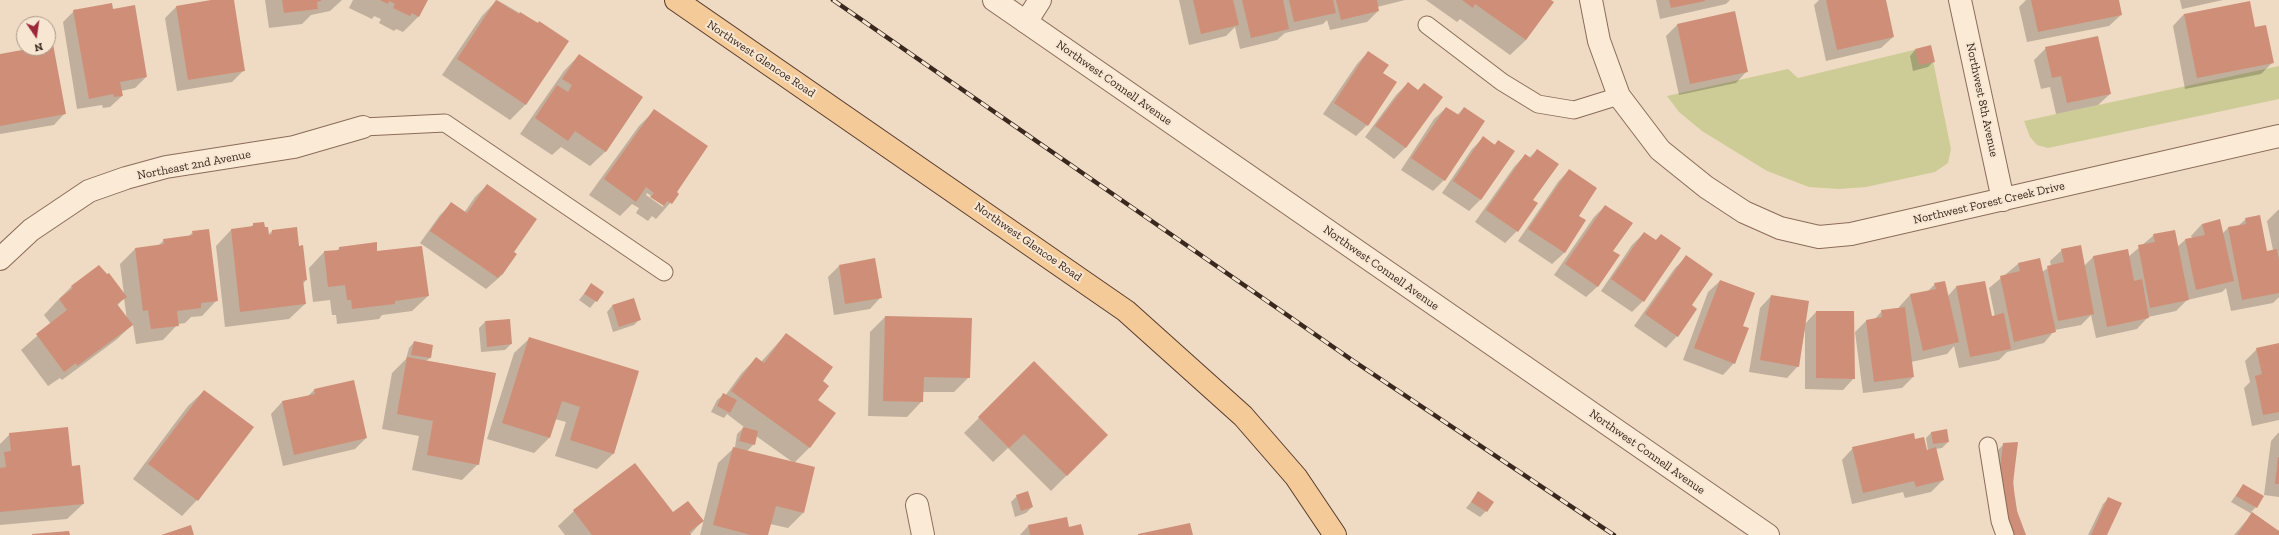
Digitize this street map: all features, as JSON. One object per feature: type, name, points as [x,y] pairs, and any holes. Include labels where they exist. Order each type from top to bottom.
[{"type":"main road","name":"Northwest Glencoe Road","points":[[676,0],[1126,311],[1243,416],[1296,477],[1335,535]]},
{"type":"street","name":"Northwest Connell Avenue","points":[[994,0],[1768,535]]},
{"type":"street","points":[[1026,22],[1040,0]]},
{"type":"street","name":"Northwest Forest Creek Drive","points":[[1591,0],[1600,41],[1619,96],[1660,150],[1706,187],[1744,212],[1780,228],[1818,237],[1851,234],[2279,136]]},
{"type":"street","name":"Northwest 8th Avenue","points":[[1960,0],[2004,200]]},
{"type":"street","name":"Northeast 2nd Avenue","points":[[0,259],[31,230],[89,191],[126,178],[166,167],[294,147],[363,127]]},
{"type":"street","points":[[917,505],[923,535]]},
{"type":"lane","points":[[1427,25],[1502,82],[1538,104],[1574,110],[1619,96]]},
{"type":"lane","points":[[363,127],[446,123],[664,272]]},
{"type":"lane","points":[[1988,446],[2000,521],[2005,535]]},
{"type":"shaded area","points":[[1930,46],[1951,149],[1948,163],[1935,172],[1866,187],[1839,189],[1809,187],[1767,171],[1702,131],[1679,112],[1667,96],[1788,69],[1798,78]]},
{"type":"shaded area","points":[[2279,66],[2279,99],[2048,148],[2037,145],[2030,137],[2024,121]]},
{"type":"building","points":[[211,0],[234,0],[245,71],[188,80],[176,6]]},
{"type":"building","points":[[282,0],[321,1],[317,2],[318,9],[284,13]]},
{"type":"building","points":[[380,0],[428,0],[419,17],[412,13],[410,16],[393,8],[395,4],[389,1],[388,4]]},
{"type":"building","points":[[496,0],[519,14],[520,12],[538,23],[539,21],[569,41],[526,105],[457,59]]},
{"type":"building","points":[[1193,0],[1233,0],[1239,25],[1201,34]]},
{"type":"building","points":[[1242,0],[1283,0],[1289,29],[1251,38]]},
{"type":"building","points":[[1289,0],[1333,0],[1336,13],[1294,22]]},
{"type":"building","points":[[1336,0],[1377,0],[1379,11],[1341,20]]},
{"type":"building","points":[[1462,0],[1551,0],[1554,2],[1526,40],[1475,4],[1473,8]]},
{"type":"building","points":[[1669,0],[1705,0],[1705,1],[1671,8]]},
{"type":"building","points":[[1826,0],[1886,0],[1894,37],[1837,50]]},
{"type":"building","points":[[2031,0],[2119,0],[2122,15],[2038,32]]},
{"type":"building","points":[[2250,1],[2255,27],[2266,25],[2274,63],[2197,78],[2184,14]]},
{"type":"building","points":[[112,3],[113,9],[135,5],[147,77],[120,82],[123,96],[114,97],[113,94],[89,99],[73,10]]},
{"type":"building","points":[[1735,11],[1748,72],[1690,84],[1677,24]]},
{"type":"building","points":[[2098,36],[2111,94],[2067,103],[2061,76],[2052,78],[2045,47]]},
{"type":"building","points":[[1931,45],[1935,62],[1919,65],[1915,49]]},
{"type":"building","points":[[16,51],[16,56],[55,56],[66,114],[0,126],[0,54]]},
{"type":"building","points":[[1368,51],[1389,65],[1383,73],[1397,82],[1368,126],[1334,103]]},
{"type":"building","points":[[579,54],[643,97],[606,152],[575,131],[568,141],[535,118],[557,85],[568,92],[572,85],[562,79]]},
{"type":"building","points":[[1408,82],[1418,90],[1424,83],[1443,97],[1406,148],[1375,126]]},
{"type":"building","points":[[1446,107],[1459,115],[1464,107],[1485,121],[1445,181],[1411,158]]},
{"type":"building","points":[[654,109],[708,146],[677,192],[679,194],[672,204],[667,201],[664,206],[650,197],[654,193],[646,187],[636,202],[604,179]]},
{"type":"building","points":[[1483,136],[1495,145],[1498,140],[1515,151],[1481,200],[1453,181]]},
{"type":"building","points":[[1537,149],[1559,164],[1533,200],[1538,203],[1518,232],[1486,210],[1525,154],[1531,158]]},
{"type":"building","points":[[1569,169],[1597,188],[1579,216],[1586,220],[1565,253],[1528,229]]},
{"type":"building","points":[[487,184],[537,219],[514,252],[517,254],[502,275],[501,274],[498,278],[430,231],[451,202],[467,213]]},
{"type":"building","points":[[1605,205],[1633,223],[1613,251],[1620,255],[1598,287],[1565,264]]},
{"type":"building","points":[[2260,215],[2267,251],[2277,249],[2279,261],[2279,293],[2242,300],[2228,227],[2246,224],[2245,218]]},
{"type":"building","points":[[2220,219],[2234,281],[2196,290],[2185,239],[2205,235],[2202,224]]},
{"type":"building","points":[[264,222],[265,227],[268,227],[269,235],[272,234],[272,230],[297,227],[299,246],[303,245],[307,280],[303,281],[306,304],[240,312],[231,229],[253,226],[253,223]]},
{"type":"building","points":[[209,229],[218,301],[201,303],[201,308],[177,311],[179,326],[151,329],[148,310],[143,311],[135,248],[164,244],[163,239],[193,235],[192,231]]},
{"type":"building","points":[[2175,230],[2189,300],[2150,308],[2138,245],[2155,242],[2153,234]]},
{"type":"building","points":[[1644,232],[1656,240],[1661,234],[1681,248],[1644,302],[1611,279]]},
{"type":"building","points":[[377,242],[377,251],[422,246],[429,296],[395,301],[395,304],[352,309],[351,300],[347,300],[345,285],[328,287],[324,251],[339,250],[339,247]]},
{"type":"building","points":[[2081,245],[2094,314],[2058,321],[2047,266],[2064,262],[2061,249]]},
{"type":"building","points":[[2128,249],[2134,281],[2142,279],[2149,318],[2107,327],[2093,256]]},
{"type":"building","points":[[1686,255],[1713,274],[1692,305],[1697,309],[1678,337],[1645,314]]},
{"type":"building","points":[[875,258],[882,298],[845,304],[839,265]]},
{"type":"building","points":[[2040,258],[2056,332],[2014,342],[2000,276],[2020,271],[2018,263]]},
{"type":"building","points":[[99,265],[107,274],[109,273],[127,297],[117,304],[133,325],[77,366],[76,363],[64,372],[36,334],[67,310],[59,299],[73,288],[71,286]]},
{"type":"building","points":[[1720,280],[1755,293],[1743,326],[1749,328],[1735,364],[1694,348]]},
{"type":"building","points":[[1945,281],[1959,342],[1923,351],[1910,294],[1936,289],[1934,283]]},
{"type":"building","points":[[1985,281],[1992,316],[2004,313],[2011,349],[1970,357],[1956,286]]},
{"type":"building","points":[[591,283],[604,292],[597,302],[584,294]]},
{"type":"building","points":[[1771,295],[1809,301],[1799,367],[1760,360]]},
{"type":"building","points":[[634,298],[641,320],[619,327],[612,305]]},
{"type":"building","points":[[1905,307],[1914,377],[1874,382],[1866,320],[1882,317],[1881,310]]},
{"type":"building","points":[[1816,311],[1854,311],[1855,379],[1816,378]]},
{"type":"building","points":[[885,316],[972,318],[970,378],[924,377],[923,402],[883,401]]},
{"type":"building","points":[[510,319],[512,344],[487,347],[485,321]]},
{"type":"building","points":[[786,333],[833,367],[823,381],[829,386],[818,400],[836,413],[810,448],[731,391],[756,357],[764,363]]},
{"type":"building","points":[[529,337],[639,371],[614,454],[570,440],[580,407],[562,401],[550,438],[502,423]]},
{"type":"building","points":[[414,341],[433,345],[431,358],[411,355]]},
{"type":"building","points":[[2279,343],[2279,412],[2263,415],[2255,376],[2262,374],[2256,348]]},
{"type":"building","points":[[407,357],[496,373],[479,465],[427,455],[433,421],[397,414]]},
{"type":"building","points":[[1034,361],[1108,435],[1067,476],[1024,434],[1009,448],[978,417]]},
{"type":"building","points":[[354,380],[367,438],[294,455],[282,401],[315,394],[314,389]]},
{"type":"building","points":[[204,390],[254,427],[198,501],[148,464]]},
{"type":"building","points":[[723,393],[737,400],[730,413],[717,406]]},
{"type":"building","points":[[68,427],[72,466],[80,465],[84,504],[0,512],[0,468],[6,467],[4,452],[11,451],[9,433]]},
{"type":"building","points":[[743,427],[758,431],[755,445],[739,441]]},
{"type":"building","points":[[1947,429],[1949,442],[1933,444],[1931,432]]},
{"type":"building","points":[[1914,433],[1915,439],[1924,437],[1927,450],[1936,447],[1944,480],[1916,487],[1914,481],[1863,493],[1852,447]]},
{"type":"building","points":[[2018,442],[2013,483],[2017,511],[2026,535],[2013,535],[2008,520],[2000,469],[2003,443]]},
{"type":"building","points":[[733,447],[815,467],[804,513],[776,506],[768,535],[751,535],[713,525]]},
{"type":"building","points":[[2278,457],[2279,484],[2275,484]]},
{"type":"building","points":[[635,463],[673,512],[688,501],[704,521],[689,532],[691,535],[592,535],[573,510]]},
{"type":"building","points":[[2243,484],[2264,496],[2257,508],[2236,496]]},
{"type":"building","points":[[1028,491],[1033,507],[1021,511],[1016,495]]},
{"type":"building","points":[[1478,491],[1494,502],[1487,512],[1471,502]]},
{"type":"building","points":[[2108,497],[2122,503],[2107,535],[2091,535]]},
{"type":"building","points":[[2252,512],[2279,531],[2279,535],[2237,535]]},
{"type":"building","points":[[1067,517],[1069,527],[1081,524],[1084,535],[1030,535],[1028,525]]},
{"type":"building","points":[[1190,523],[1193,535],[1138,535],[1138,534]]},
{"type":"building","points":[[191,525],[194,535],[161,535]]},
{"type":"building","points":[[69,531],[70,535],[32,535],[32,534]]},
{"type":"railway","points":[[833,0],[1352,360],[1614,535]]}]
